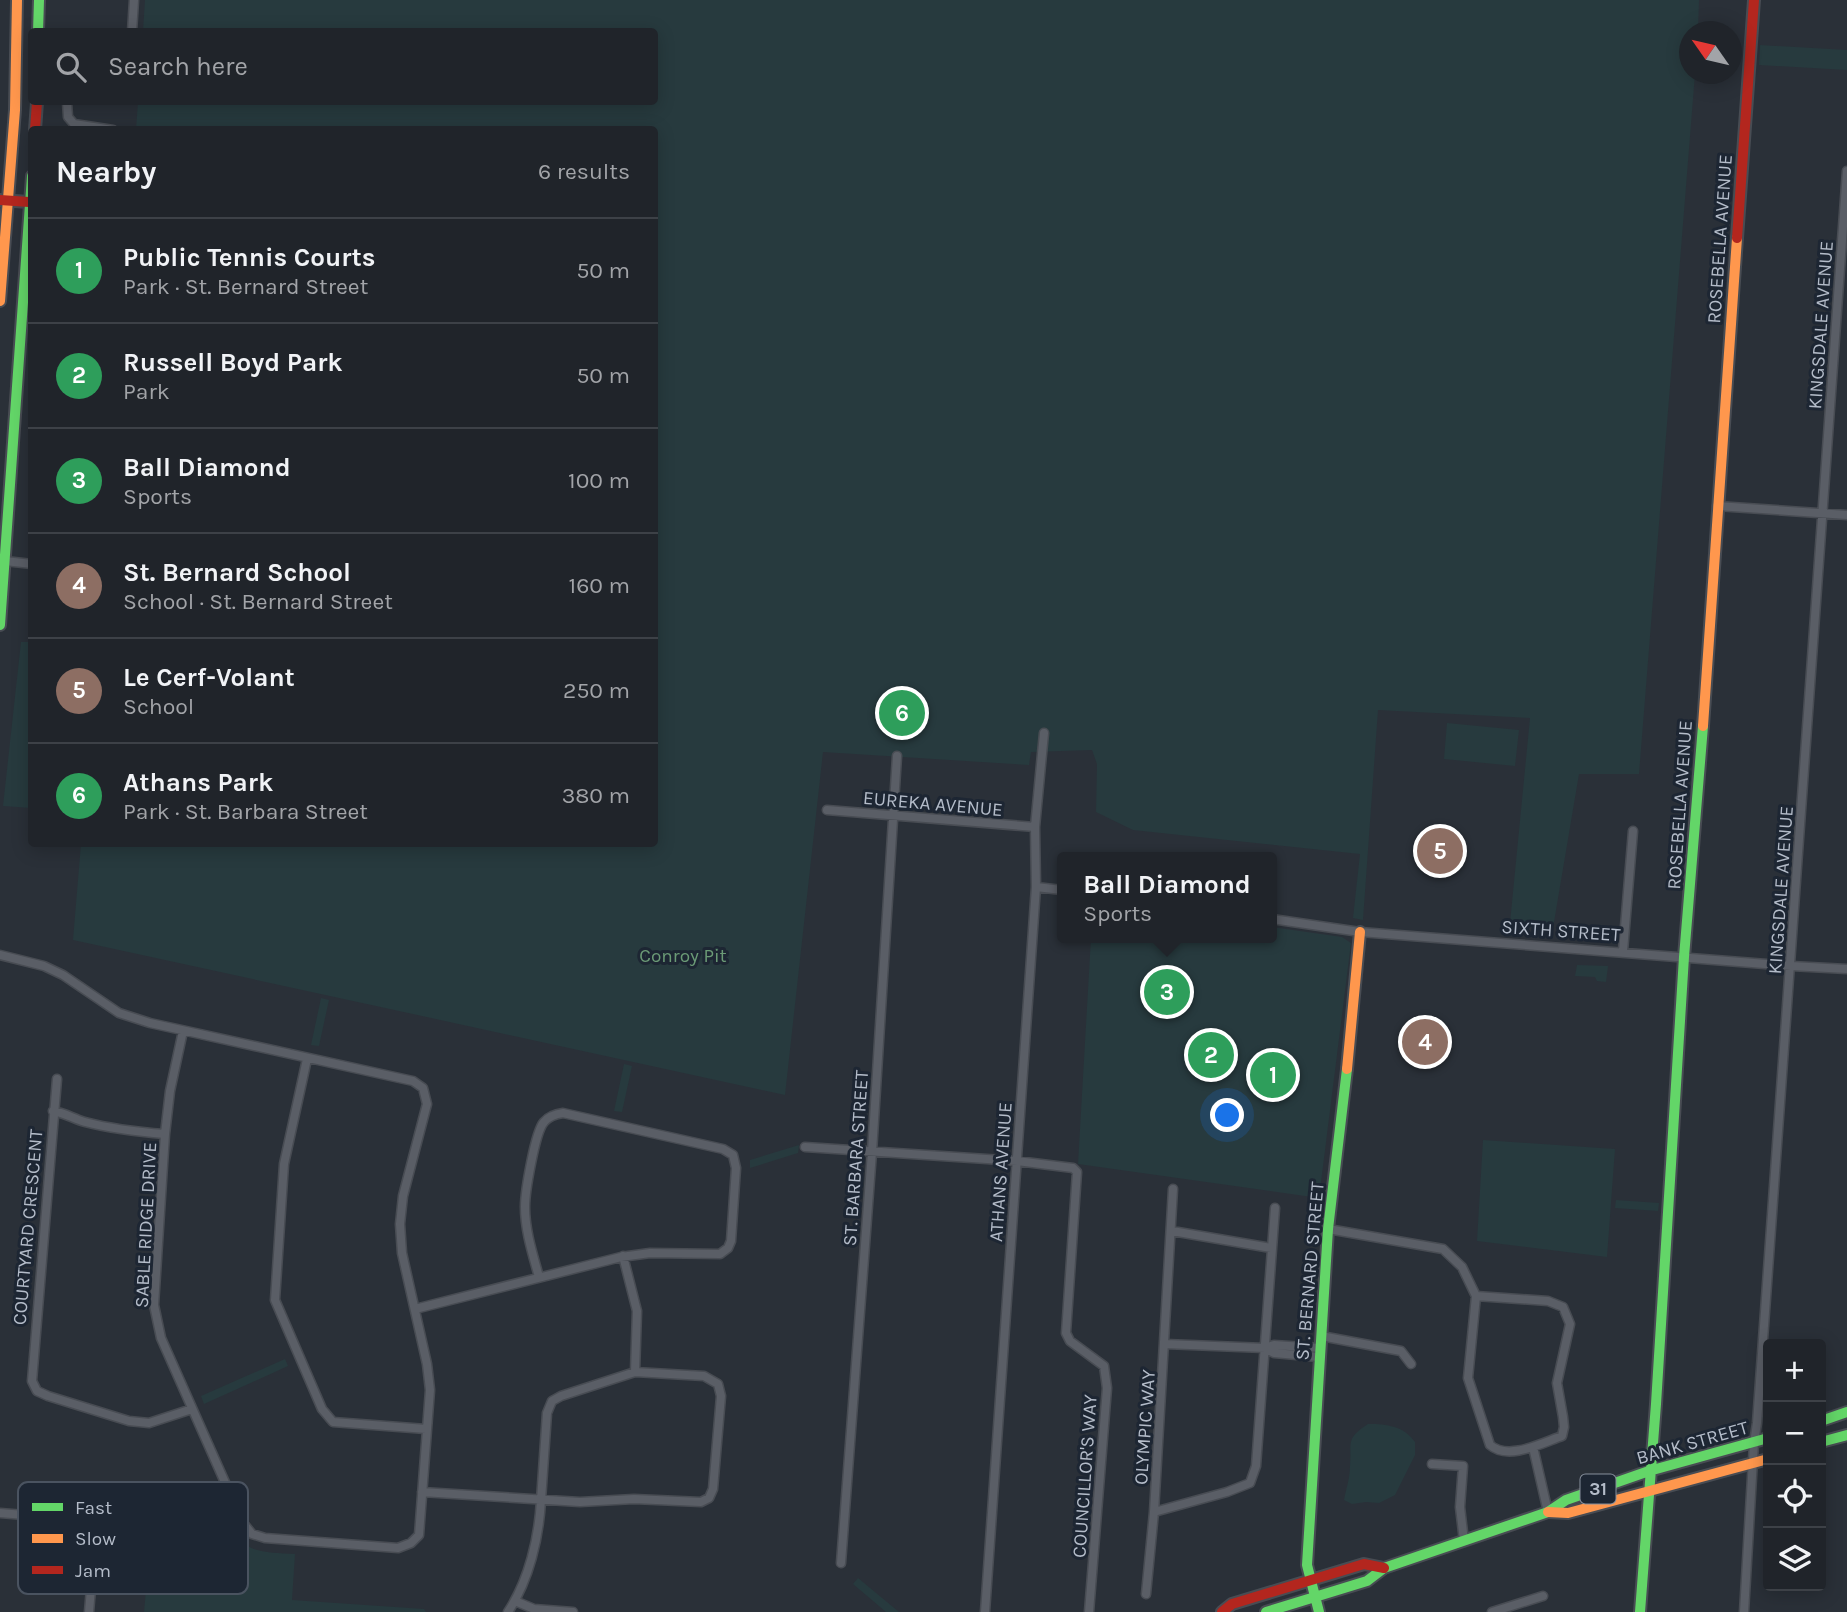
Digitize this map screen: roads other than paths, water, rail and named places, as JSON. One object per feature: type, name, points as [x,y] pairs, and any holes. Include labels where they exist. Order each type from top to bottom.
[{"type":"street","points":[[0,301],[4,200],[15,110],[17,0]]},
{"type":"street","points":[[38,0],[38,28]]},
{"type":"street","points":[[132,28],[134,0]]},
{"type":"street","name":"ROSEBELLA AVENUE","points":[[1640,1612],[1684,957],[1754,0]]},
{"type":"street","points":[[35,126],[37,105]]},
{"type":"street","points":[[67,105],[68,117],[74,124],[87,126]]},
{"type":"street","name":"KINGSDALE AVENUE","points":[[1744,1612],[1847,171]]},
{"type":"street","points":[[4,200],[28,202]]},
{"type":"street","points":[[0,625],[28,231]]},
{"type":"street","points":[[1717,506],[1847,514]]},
{"type":"street","points":[[5,561],[28,564]]},
{"type":"street","name":"ATHANS AVENUE","points":[[985,1612],[1035,887],[1035,827],[1044,733]]},
{"type":"street","name":"ST. BARBARA STREET","points":[[841,1563],[872,1152],[897,755]]},
{"type":"street","name":"EUREKA AVENUE","points":[[827,810],[1035,827]]},
{"type":"street","points":[[1623,951],[1633,831]]},
{"type":"street","points":[[1035,887],[1057,889]]},
{"type":"street","name":"SIXTH STREET","points":[[1277,920],[1360,932],[1847,969]]},
{"type":"street","name":"ST. BERNARD STREET","points":[[1319,1612],[1307,1565],[1319,1353],[1328,1230],[1360,932]]},
{"type":"street","name":"SABLE RIDGE DRIVE","points":[[0,955],[44,966],[63,975],[119,1013],[183,1031],[413,1081],[423,1088],[427,1104],[403,1196],[401,1214],[402,1253],[430,1390],[419,1535],[406,1546],[398,1548],[265,1538],[252,1534],[248,1529]]},
{"type":"street","name":"SABLE RIDGE DRIVE","points":[[183,1031],[170,1091],[165,1134],[154,1305],[161,1338],[225,1482]]},
{"type":"street","points":[[307,1059],[284,1164],[275,1300],[321,1409],[333,1422],[426,1429]]},
{"type":"street","name":"COURTYARD CRESCENT","points":[[57,1079],[32,1381],[37,1391],[48,1396],[129,1421],[149,1423],[192,1409]]},
{"type":"street","name":"COURTYARD CRESCENT","points":[[53,1111],[81,1121],[126,1131],[165,1134]]},
{"type":"street","points":[[415,1309],[623,1256],[650,1253],[713,1255],[725,1251],[731,1241],[735,1161],[733,1156],[723,1149],[563,1113],[544,1121],[526,1194],[526,1219],[539,1277]]},
{"type":"street","points":[[805,1147],[1017,1161]]},
{"type":"street","name":"COUNCILLOR'S WAY","points":[[1017,1161],[1073,1168],[1077,1172],[1066,1333],[1070,1341],[1104,1366],[1107,1388],[1089,1612]]},
{"type":"street","name":"OLYMPIC WAY","points":[[1146,1594],[1154,1512],[1174,1189]]},
{"type":"street","name":"OLYMPIC WAY","points":[[1154,1512],[1250,1483],[1256,1466],[1275,1208]]},
{"type":"street","points":[[1328,1230],[1443,1249],[1462,1267],[1476,1296],[1468,1378],[1490,1445],[1496,1451],[1503,1452],[1533,1447],[1562,1436],[1564,1427],[1557,1383],[1570,1324],[1568,1315],[1558,1303],[1476,1296]]},
{"type":"street","points":[[1172,1231],[1271,1248]]},
{"type":"street","points":[[623,1256],[637,1311],[635,1372]]},
{"type":"street","points":[[1321,1336],[1401,1351],[1411,1364]]},
{"type":"street","name":"OLYMPIC WAY","points":[[1165,1344],[1265,1348],[1274,1345],[1319,1353]]},
{"type":"street","points":[[422,1492],[541,1500],[580,1502],[634,1499],[701,1502],[709,1498],[713,1489],[721,1396],[718,1384],[704,1376],[635,1372],[552,1401],[547,1413],[541,1500],[531,1561],[509,1612]]},
{"type":"street","points":[[1826,1419],[1847,1412]]},
{"type":"street","points":[[1826,1441],[1847,1435]]},
{"type":"street","name":"BANK STREET","points":[[1266,1612],[1367,1581],[1384,1568],[1548,1512],[1566,1500],[1649,1471],[1763,1440]]},
{"type":"street","points":[[1826,1441],[1847,1444]]},
{"type":"street","points":[[1533,1447],[1548,1512]]},
{"type":"street","name":"BANK STREET","points":[[1548,1512],[1568,1513],[1763,1460]]},
{"type":"street","points":[[1433,1464],[1462,1466],[1460,1507],[1464,1541]]},
{"type":"street","points":[[0,1513],[18,1514]]},
{"type":"street","name":"BANK STREET","points":[[1222,1612],[1231,1604],[1364,1564],[1384,1568]]},
{"type":"street","points":[[89,1612],[91,1594]]},
{"type":"street","points":[[1492,1612],[1544,1595]]},
{"type":"street","points":[[516,1601],[534,1609],[573,1612]]},
{"type":"place","name":"Athans Park","points":[[902,713]]},
{"type":"place","name":"Le Cerf-Volant","points":[[1440,851]]},
{"type":"place","name":"Ball Diamond","points":[[1167,992]]},
{"type":"place","name":"St. Bernard School","points":[[1425,1042]]},
{"type":"place","name":"Russell Boyd Park","points":[[1211,1055]]},
{"type":"place","name":"Public Tennis Courts","points":[[1273,1075]]},
{"type":"park label","name":"Conroy Pit","points":[[683,955]]}]
